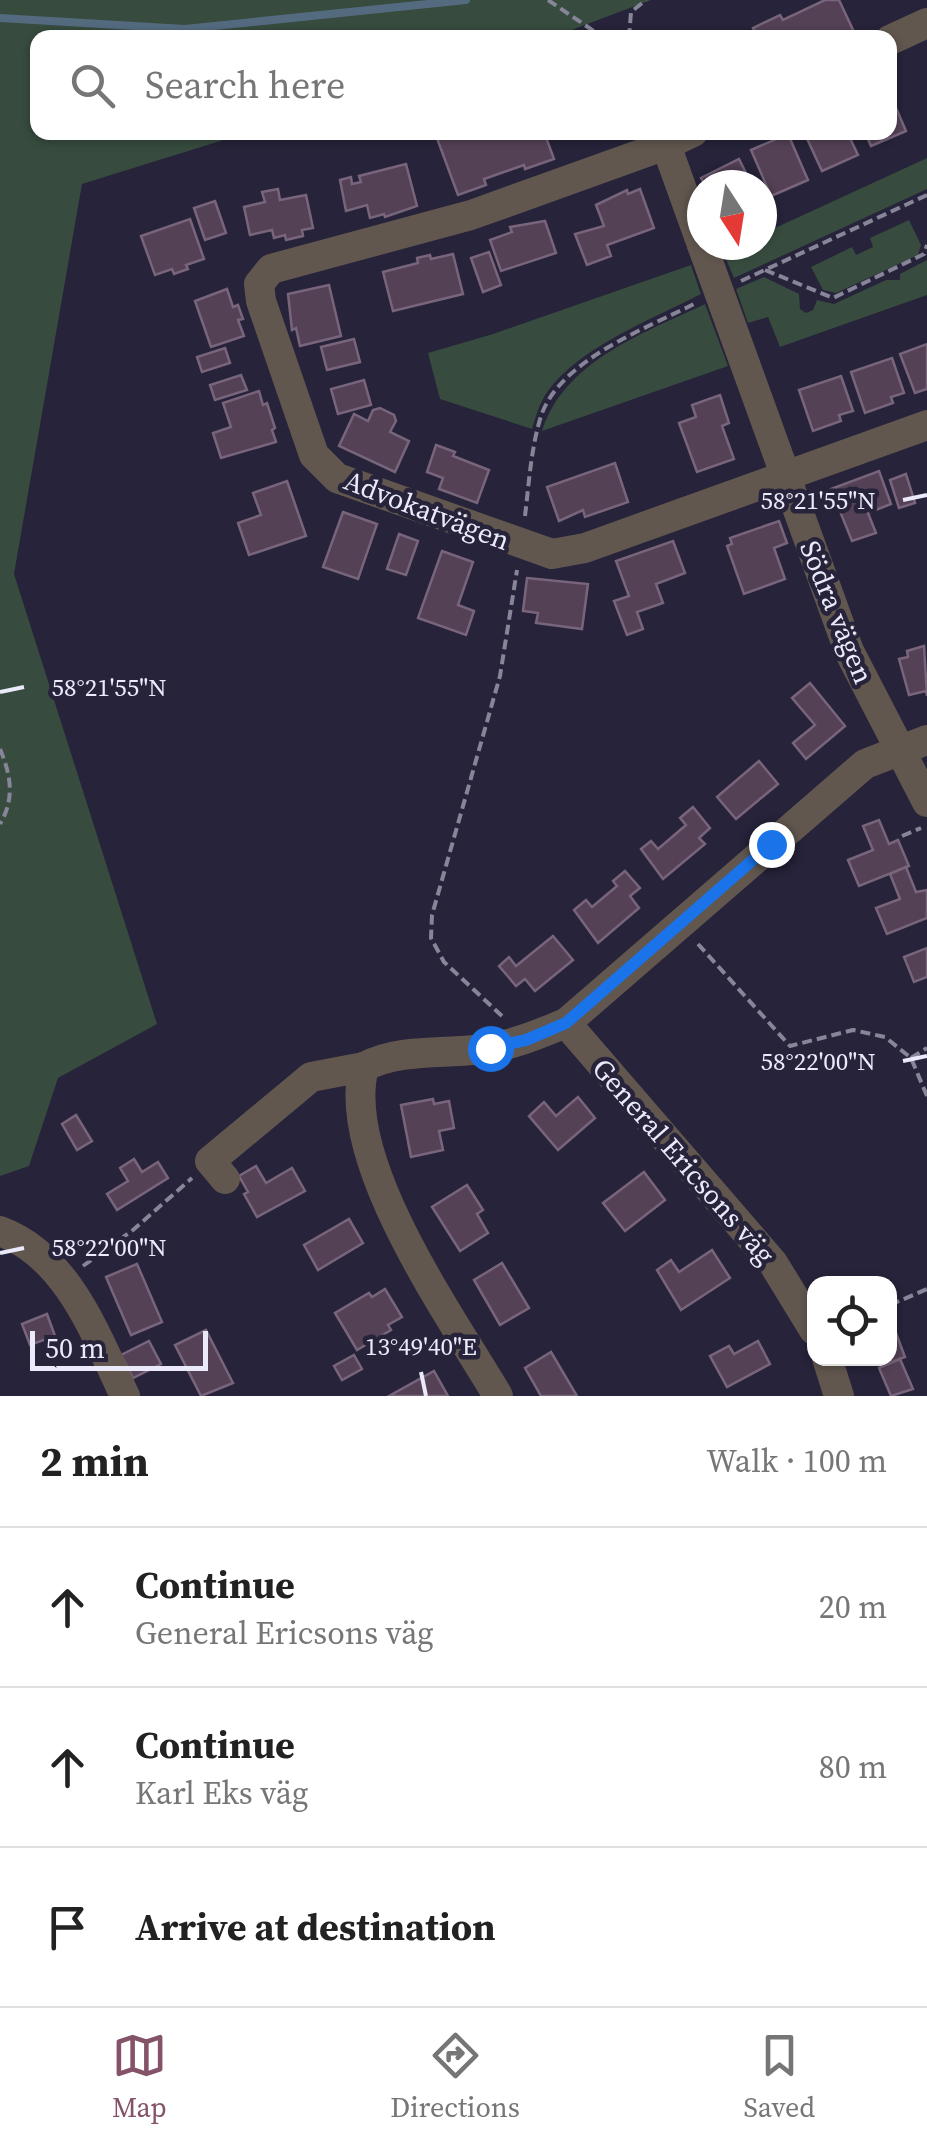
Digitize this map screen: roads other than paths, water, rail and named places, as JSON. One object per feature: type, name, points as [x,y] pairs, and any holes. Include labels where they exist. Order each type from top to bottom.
[{"type":"street","points":[[897,37],[927,22]]},
{"type":"street","name":"Advokatvägen","points":[[676,140],[471,215],[272,269],[260,284],[261,301],[314,454],[337,478],[552,554],[584,548],[785,474]]},
{"type":"street","name":"Södra vägen","points":[[679,140],[687,176]]},
{"type":"street","name":"Södra vägen","points":[[707,260],[849,651],[926,814]]},
{"type":"street","points":[[785,474],[927,425]]},
{"type":"street","points":[[218,1170],[311,1077],[364,1067],[381,1058],[490,1048],[526,1040],[566,1023],[865,764],[927,740]]},
{"type":"street","name":"General Ericsons väg","points":[[566,1023],[772,1263],[807,1319]]},
{"type":"street","points":[[364,1067],[358,1088],[362,1125],[376,1180],[498,1396]]},
{"type":"street","points":[[0,1230],[18,1238],[64,1280],[125,1396]]},
{"type":"street","points":[[830,1366],[839,1396]]},
{"type":"waterway","points":[[0,18],[185,29],[466,0]]}]
